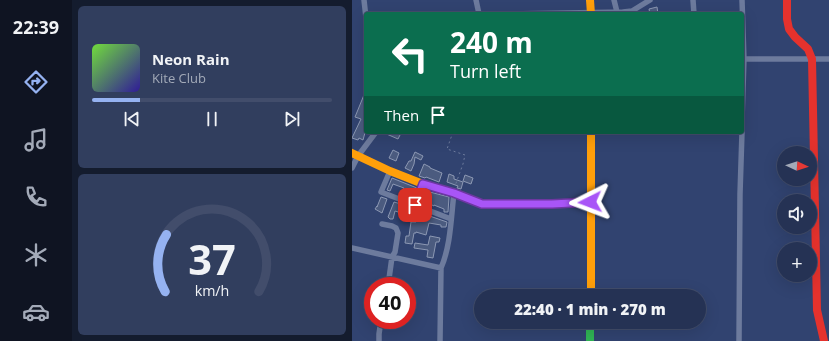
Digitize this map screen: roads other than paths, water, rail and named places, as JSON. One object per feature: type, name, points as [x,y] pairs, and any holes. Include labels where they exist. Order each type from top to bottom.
[{"type":"street","points":[[364,0],[365,12]]},
{"type":"street","points":[[476,0],[479,12]]},
{"type":"street","points":[[590,0],[591,12]]},
{"type":"street","points":[[614,0],[620,12]]},
{"type":"street","points":[[626,12],[632,11],[650,0]]},
{"type":"street","points":[[693,0],[694,12]]},
{"type":"street","points":[[742,0],[742,12]]},
{"type":"street","points":[[787,0],[787,19],[789,29],[795,37],[811,51],[817,310],[824,341]]},
{"type":"street","points":[[744,59],[829,59]]},
{"type":"street","points":[[352,168],[355,154],[374,134]]},
{"type":"street","points":[[591,134],[591,289]]},
{"type":"street","points":[[739,341],[742,134]]},
{"type":"street","points":[[355,154],[390,171],[423,184],[454,193],[482,204],[552,204],[590,202]]},
{"type":"street","points":[[390,171],[382,192],[451,219]]},
{"type":"street","points":[[415,205],[423,184]]},
{"type":"street","points":[[440,341],[441,268],[446,258],[448,247],[454,193]]},
{"type":"street","points":[[382,224],[396,228],[398,234],[395,252],[392,257],[389,277]]},
{"type":"street","points":[[352,248],[441,268]]},
{"type":"street","points":[[379,341],[380,329]]},
{"type":"street","points":[[590,329],[590,341]]}]
